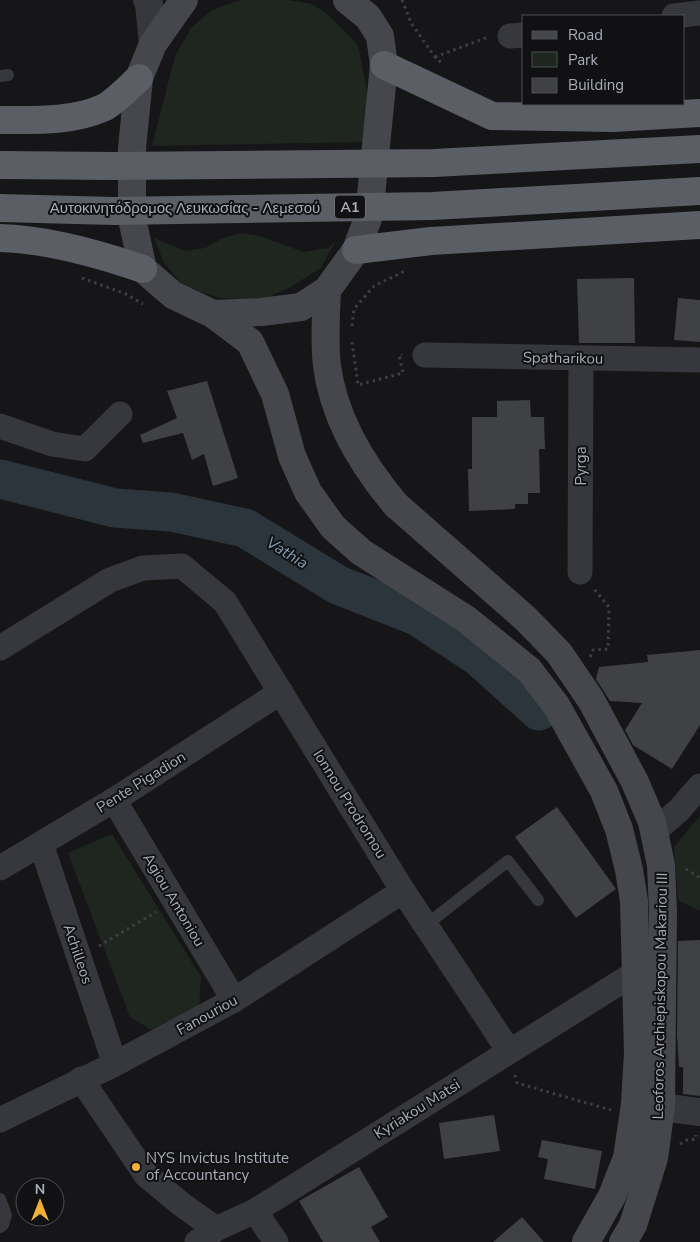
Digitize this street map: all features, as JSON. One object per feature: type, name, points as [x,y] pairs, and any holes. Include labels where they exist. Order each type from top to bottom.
[{"type":"highway","points":[[384,64],[492,116],[613,118],[700,112]]},
{"type":"highway","points":[[0,120],[71,118],[104,108],[139,78]]},
{"type":"highway","points":[[0,165],[114,166],[434,163],[700,149]]},
{"type":"highway","name":"Αυτοκινητόδρομος Λευκωσίας - Λεμεσού","points":[[0,208],[114,211],[432,206],[700,191]]},
{"type":"highway","points":[[356,250],[431,241],[700,225]]},
{"type":"highway","points":[[0,238],[15,238],[98,254],[143,269]]},
{"type":"main road","points":[[184,0],[153,44],[139,78],[132,148],[132,219],[143,269],[173,295],[214,314],[261,312],[301,307],[327,290],[356,250],[369,216],[384,64],[380,36],[367,9],[347,0]]},
{"type":"main road","name":"Leoforos Archiepiskopou Makariou III","points":[[327,290],[325,331],[327,367],[336,407],[351,441],[378,484],[396,506],[526,619],[559,653],[591,700],[635,782],[652,822],[661,865],[664,911],[643,1109],[612,1196],[586,1242]]},
{"type":"main road","name":"Leoforos Archiepiskopou Makariou III","points":[[214,314],[250,342],[275,394],[292,456],[308,492],[333,527],[361,552],[466,618],[528,670],[556,706],[604,791],[619,829],[634,901],[638,1053],[643,1109],[654,1158],[633,1225],[623,1242]]},
{"type":"street","points":[[147,0],[153,44]]},
{"type":"street","name":"Spatharikou","points":[[425,356],[700,360]]},
{"type":"street","name":"Pyrga","points":[[580,572],[582,359]]},
{"type":"street","points":[[0,426],[52,444],[85,449],[120,414]]},
{"type":"street","name":"Ionnou Prodromou","points":[[0,648],[110,580],[143,568],[182,566],[225,602],[403,891],[509,1052]]},
{"type":"street","name":"Pente Pigadion","points":[[0,868],[114,800],[281,692]]},
{"type":"street","points":[[654,832],[679,810],[700,786]]},
{"type":"street","name":"Agiou Antoniou","points":[[114,800],[234,1000]]},
{"type":"street","name":"Achilleos","points":[[41,844],[115,1064]]},
{"type":"street","name":"Fanouriou","points":[[0,1120],[115,1064],[234,1000],[403,891]]},
{"type":"street","name":"Kyriakou Matsi","points":[[206,1236],[255,1211],[635,973]]},
{"type":"street","points":[[81,1079],[146,1175],[180,1204],[206,1236]]},
{"type":"street","points":[[643,1109],[700,1112]]},
{"type":"street","points":[[255,1211],[276,1242]]},
{"type":"lane","points":[[426,925],[508,861],[538,900]]},
{"type":"lane","points":[[0,1199],[6,1214],[3,1225],[0,1227]]},
{"type":"path","points":[[402,0],[411,22],[435,57],[447,68]]},
{"type":"path","points":[[435,57],[489,36],[517,35]]},
{"type":"path","points":[[403,373],[358,385],[351,335],[354,309],[374,286],[409,268]]},
{"type":"path","points":[[80,277],[126,294],[152,308]]},
{"type":"path","points":[[580,572],[609,607],[608,649],[592,650],[582,687]]},
{"type":"path","points":[[79,958],[174,900]]},
{"type":"path","points":[[509,1052],[517,1083],[643,1109]]},
{"type":"green space","points":[[240,0],[289,0],[312,4],[327,14],[358,45],[371,111],[364,142],[152,146],[175,56],[191,28],[212,10]]},
{"type":"green space","points":[[242,233],[259,236],[304,252],[328,248],[336,241],[321,268],[287,289],[268,297],[244,299],[220,298],[181,283],[164,263],[154,238],[184,251],[205,248],[223,238]]},
{"type":"green space","points":[[700,816],[700,911],[678,900],[674,847]]},
{"type":"green space","points":[[112,834],[201,977],[199,1006],[157,1033],[130,1017],[68,853]]},
{"type":"building","points":[[634,278],[635,343],[579,343],[577,279]]},
{"type":"building","points":[[678,298],[700,300],[700,342],[674,340]]},
{"type":"building","points":[[207,381],[238,478],[213,486],[204,454],[192,460],[183,433],[143,443],[140,435],[177,418],[167,391]]},
{"type":"building","points":[[530,400],[531,417],[544,417],[545,449],[539,449],[540,493],[528,493],[528,504],[515,504],[515,509],[469,511],[468,469],[472,469],[472,417],[497,417],[497,401]]},
{"type":"building","points":[[700,650],[700,725],[672,769],[633,745],[625,730],[642,703],[610,701],[596,679],[599,667],[648,662],[647,655]]},
{"type":"building","points":[[557,807],[616,889],[576,918],[515,837]]},
{"type":"building","points":[[700,940],[700,1096],[683,1094],[683,1067],[679,1067],[677,1033],[678,941]]},
{"type":"building","points":[[494,1115],[500,1151],[444,1159],[439,1123]]},
{"type":"building","points":[[542,1140],[602,1151],[595,1189],[544,1179],[548,1159],[538,1157]]},
{"type":"building","points":[[359,1167],[388,1217],[371,1227],[380,1242],[323,1242],[299,1201]]},
{"type":"building","points":[[522,1217],[544,1242],[493,1242]]},
{"type":"waterway","name":"Vathia","points":[[0,479],[115,508],[171,512],[245,528],[338,585],[417,616],[479,657],[539,711]]},
{"type":"place","name":"NYS Invictus Institute of Accountancy","points":[[136,1167]]}]
